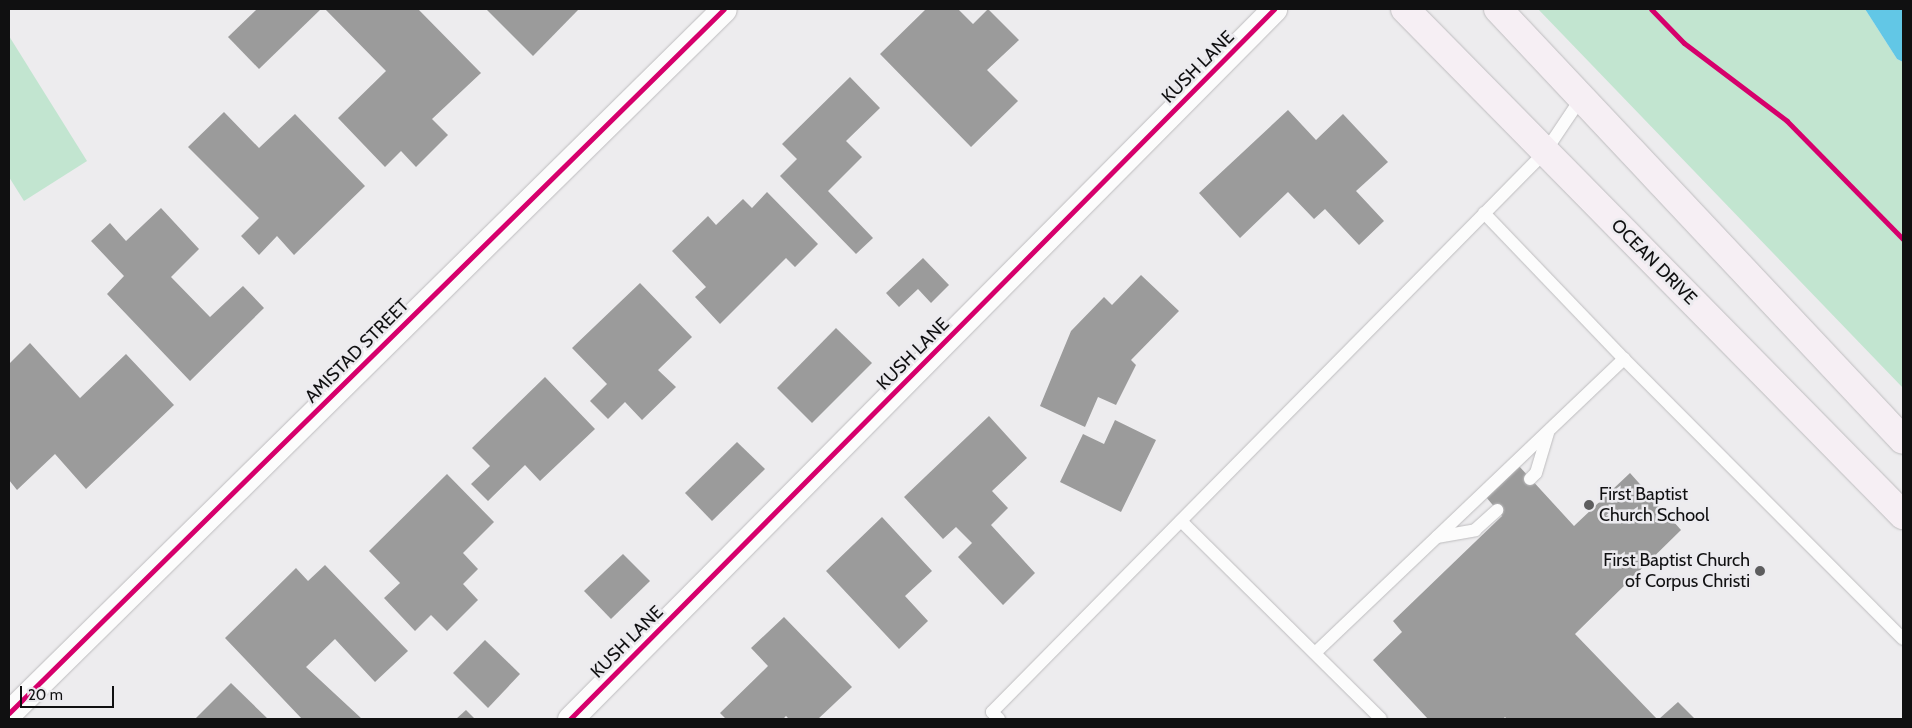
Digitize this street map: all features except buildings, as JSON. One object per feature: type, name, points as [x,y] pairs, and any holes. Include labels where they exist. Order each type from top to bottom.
[{"type":"main road","name":"OCEAN DRIVE","points":[[1405,9],[1903,515]]},
{"type":"main road","points":[[1498,9],[1903,440]]},
{"type":"street","name":"AMISTAD STREET","points":[[9,714],[724,9]]},
{"type":"street","name":"KUSH LANE","points":[[570,719],[1274,9]]},
{"type":"lane","points":[[998,719],[992,712],[1545,152],[1582,97]]},
{"type":"lane","points":[[1484,213],[1624,359],[1903,639]]},
{"type":"lane","points":[[1314,653],[1624,359]]},
{"type":"lane","points":[[1530,479],[1536,472],[1548,431]]},
{"type":"lane","points":[[1437,537],[1475,530],[1497,510]]},
{"type":"lane","points":[[1181,520],[1381,719]]},
{"type":"green space","points":[[1538,9],[1865,9],[1897,59],[1903,62],[1903,388]]},
{"type":"green space","points":[[9,36],[87,161],[24,201],[9,177]]},
{"type":"water","points":[[1865,9],[1903,9],[1903,62],[1897,59]]},
{"type":"cycle path","points":[[9,713],[724,9]]},
{"type":"cycle path","points":[[570,719],[1274,9]]},
{"type":"cycle path","points":[[1651,9],[1684,43],[1787,121],[1903,239]]},
{"type":"place","name":"First Baptist Church School","points":[[1589,505]]},
{"type":"place","name":"First Baptist Church of Corpus Christi","points":[[1760,571]]}]
